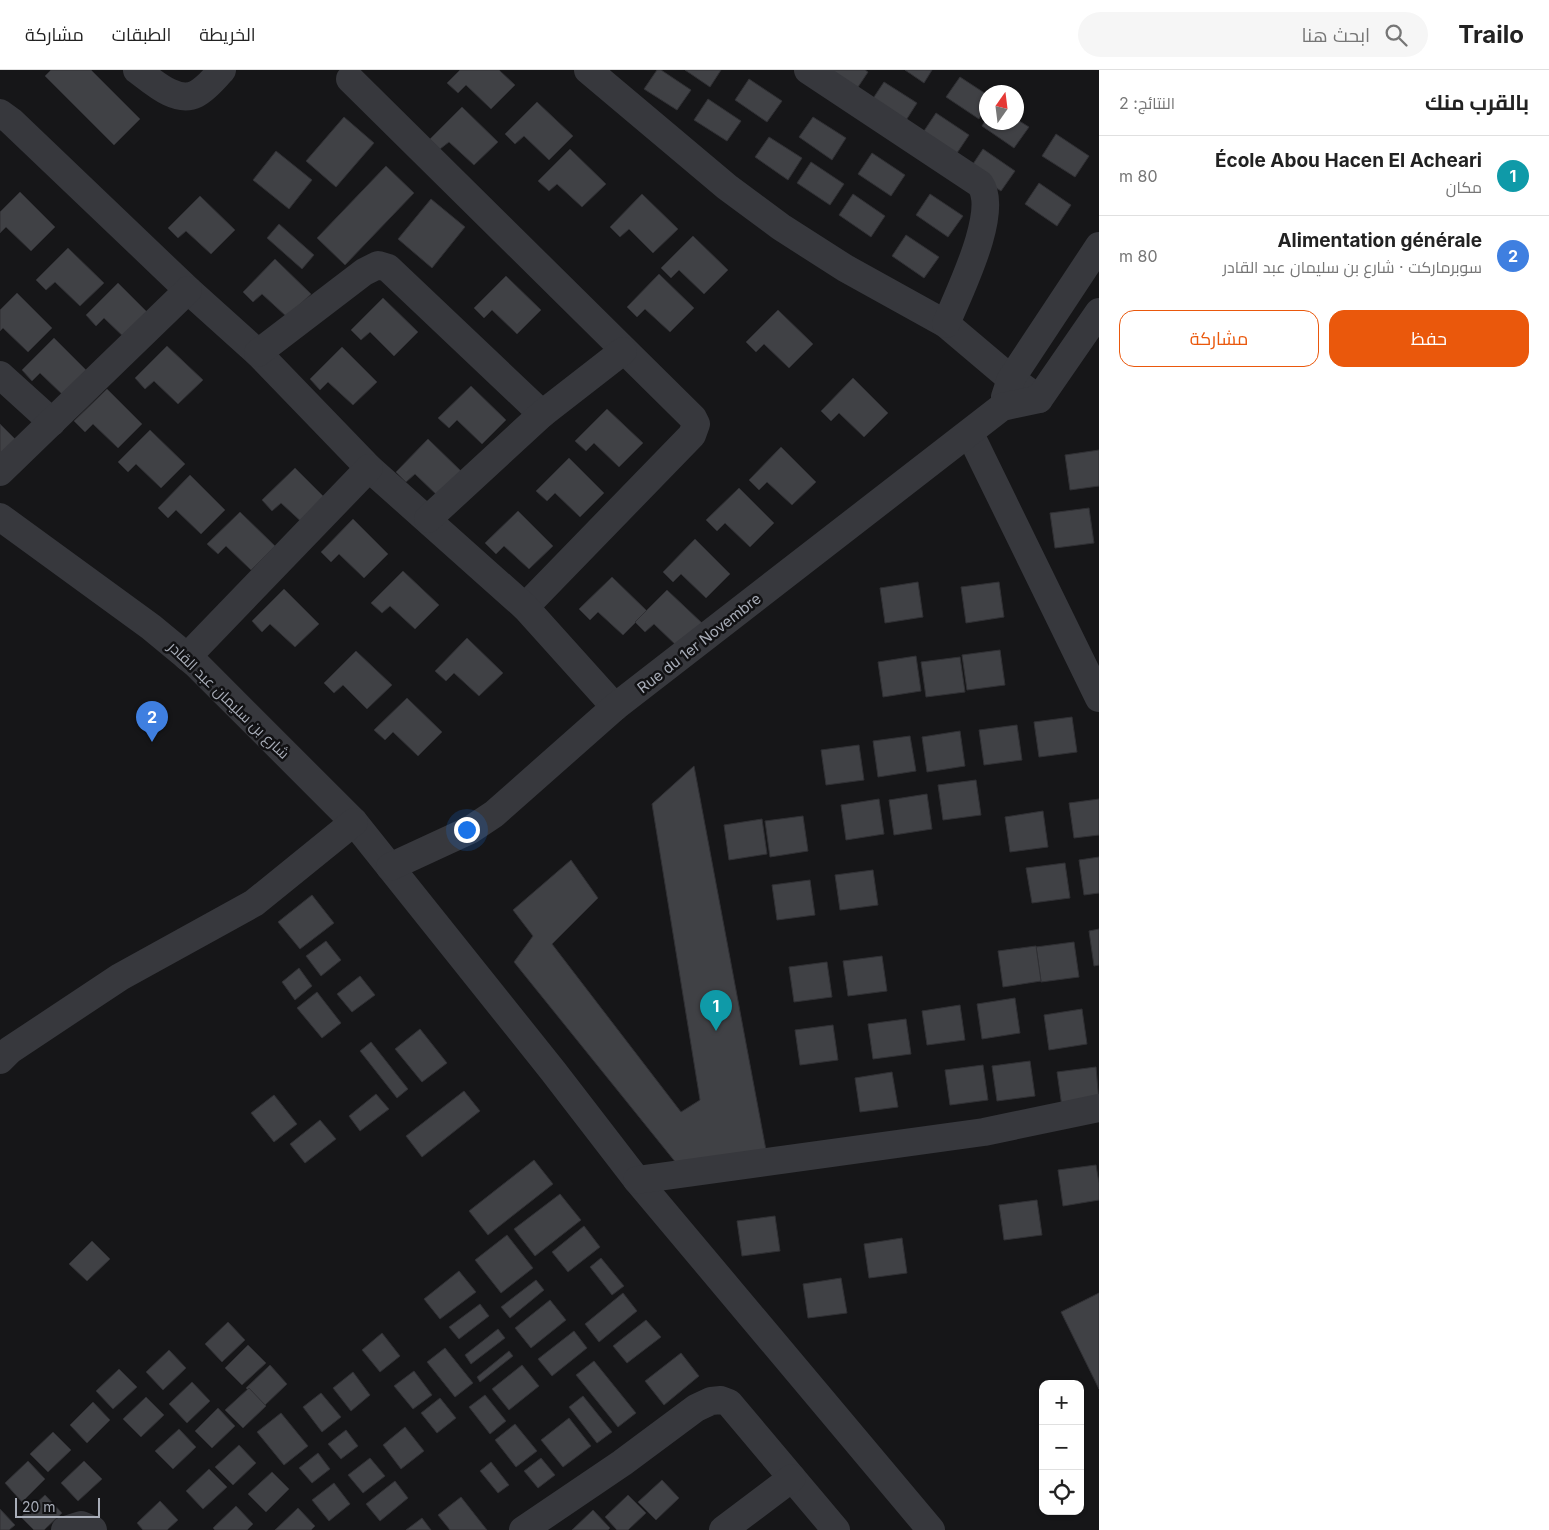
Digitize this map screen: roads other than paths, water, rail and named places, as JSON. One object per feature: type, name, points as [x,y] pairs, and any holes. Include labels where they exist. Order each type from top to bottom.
[{"type":"street","points":[[137,70],[154,82],[183,97],[196,94],[222,70]]},
{"type":"street","points":[[588,70],[727,187],[782,227],[845,268],[946,324],[1011,379],[1039,399]]},
{"type":"street","points":[[808,70],[980,184],[984,190],[986,203],[977,250],[946,324]]},
{"type":"street","points":[[350,79],[623,351],[694,418],[696,429],[692,435],[526,607]]},
{"type":"street","points":[[0,113],[11,121],[188,290],[258,353],[369,468],[526,607],[615,707]]},
{"type":"street","points":[[1002,407],[1011,379],[1099,246]]},
{"type":"street","points":[[258,353],[364,272],[378,265],[388,268],[542,414]]},
{"type":"street","points":[[0,472],[188,290]]},
{"type":"street","points":[[1002,407],[1039,399],[1099,312]]},
{"type":"street","points":[[428,519],[542,414],[623,351]]},
{"type":"street","points":[[0,375],[52,422]]},
{"type":"street","name":"Rue du 1er Novembre","points":[[390,867],[470,830],[494,814],[615,707],[970,434],[1002,407]]},
{"type":"street","points":[[970,434],[1099,698]]},
{"type":"street","points":[[187,657],[369,468]]},
{"type":"street","name":"شارع بن سليمان عبد القادر","points":[[0,517],[151,627],[187,657],[354,822],[637,1180],[931,1530]]},
{"type":"street","points":[[0,1060],[10,1050],[120,977],[254,903],[354,822]]},
{"type":"street","points":[[637,1180],[984,1132],[1099,1108]]},
{"type":"street","points":[[523,1530],[622,1463],[696,1408],[711,1401],[721,1400],[729,1403],[836,1530]]},
{"type":"street","points":[[723,1530],[792,1478]]},
{"type":"street","points":[[65,1530],[81,1525],[93,1530]]},
{"type":"place","name":"Alimentation générale","points":[[152,742]]},
{"type":"place","name":"École Abou Hacen El Acheari","points":[[716,1031]]}]
